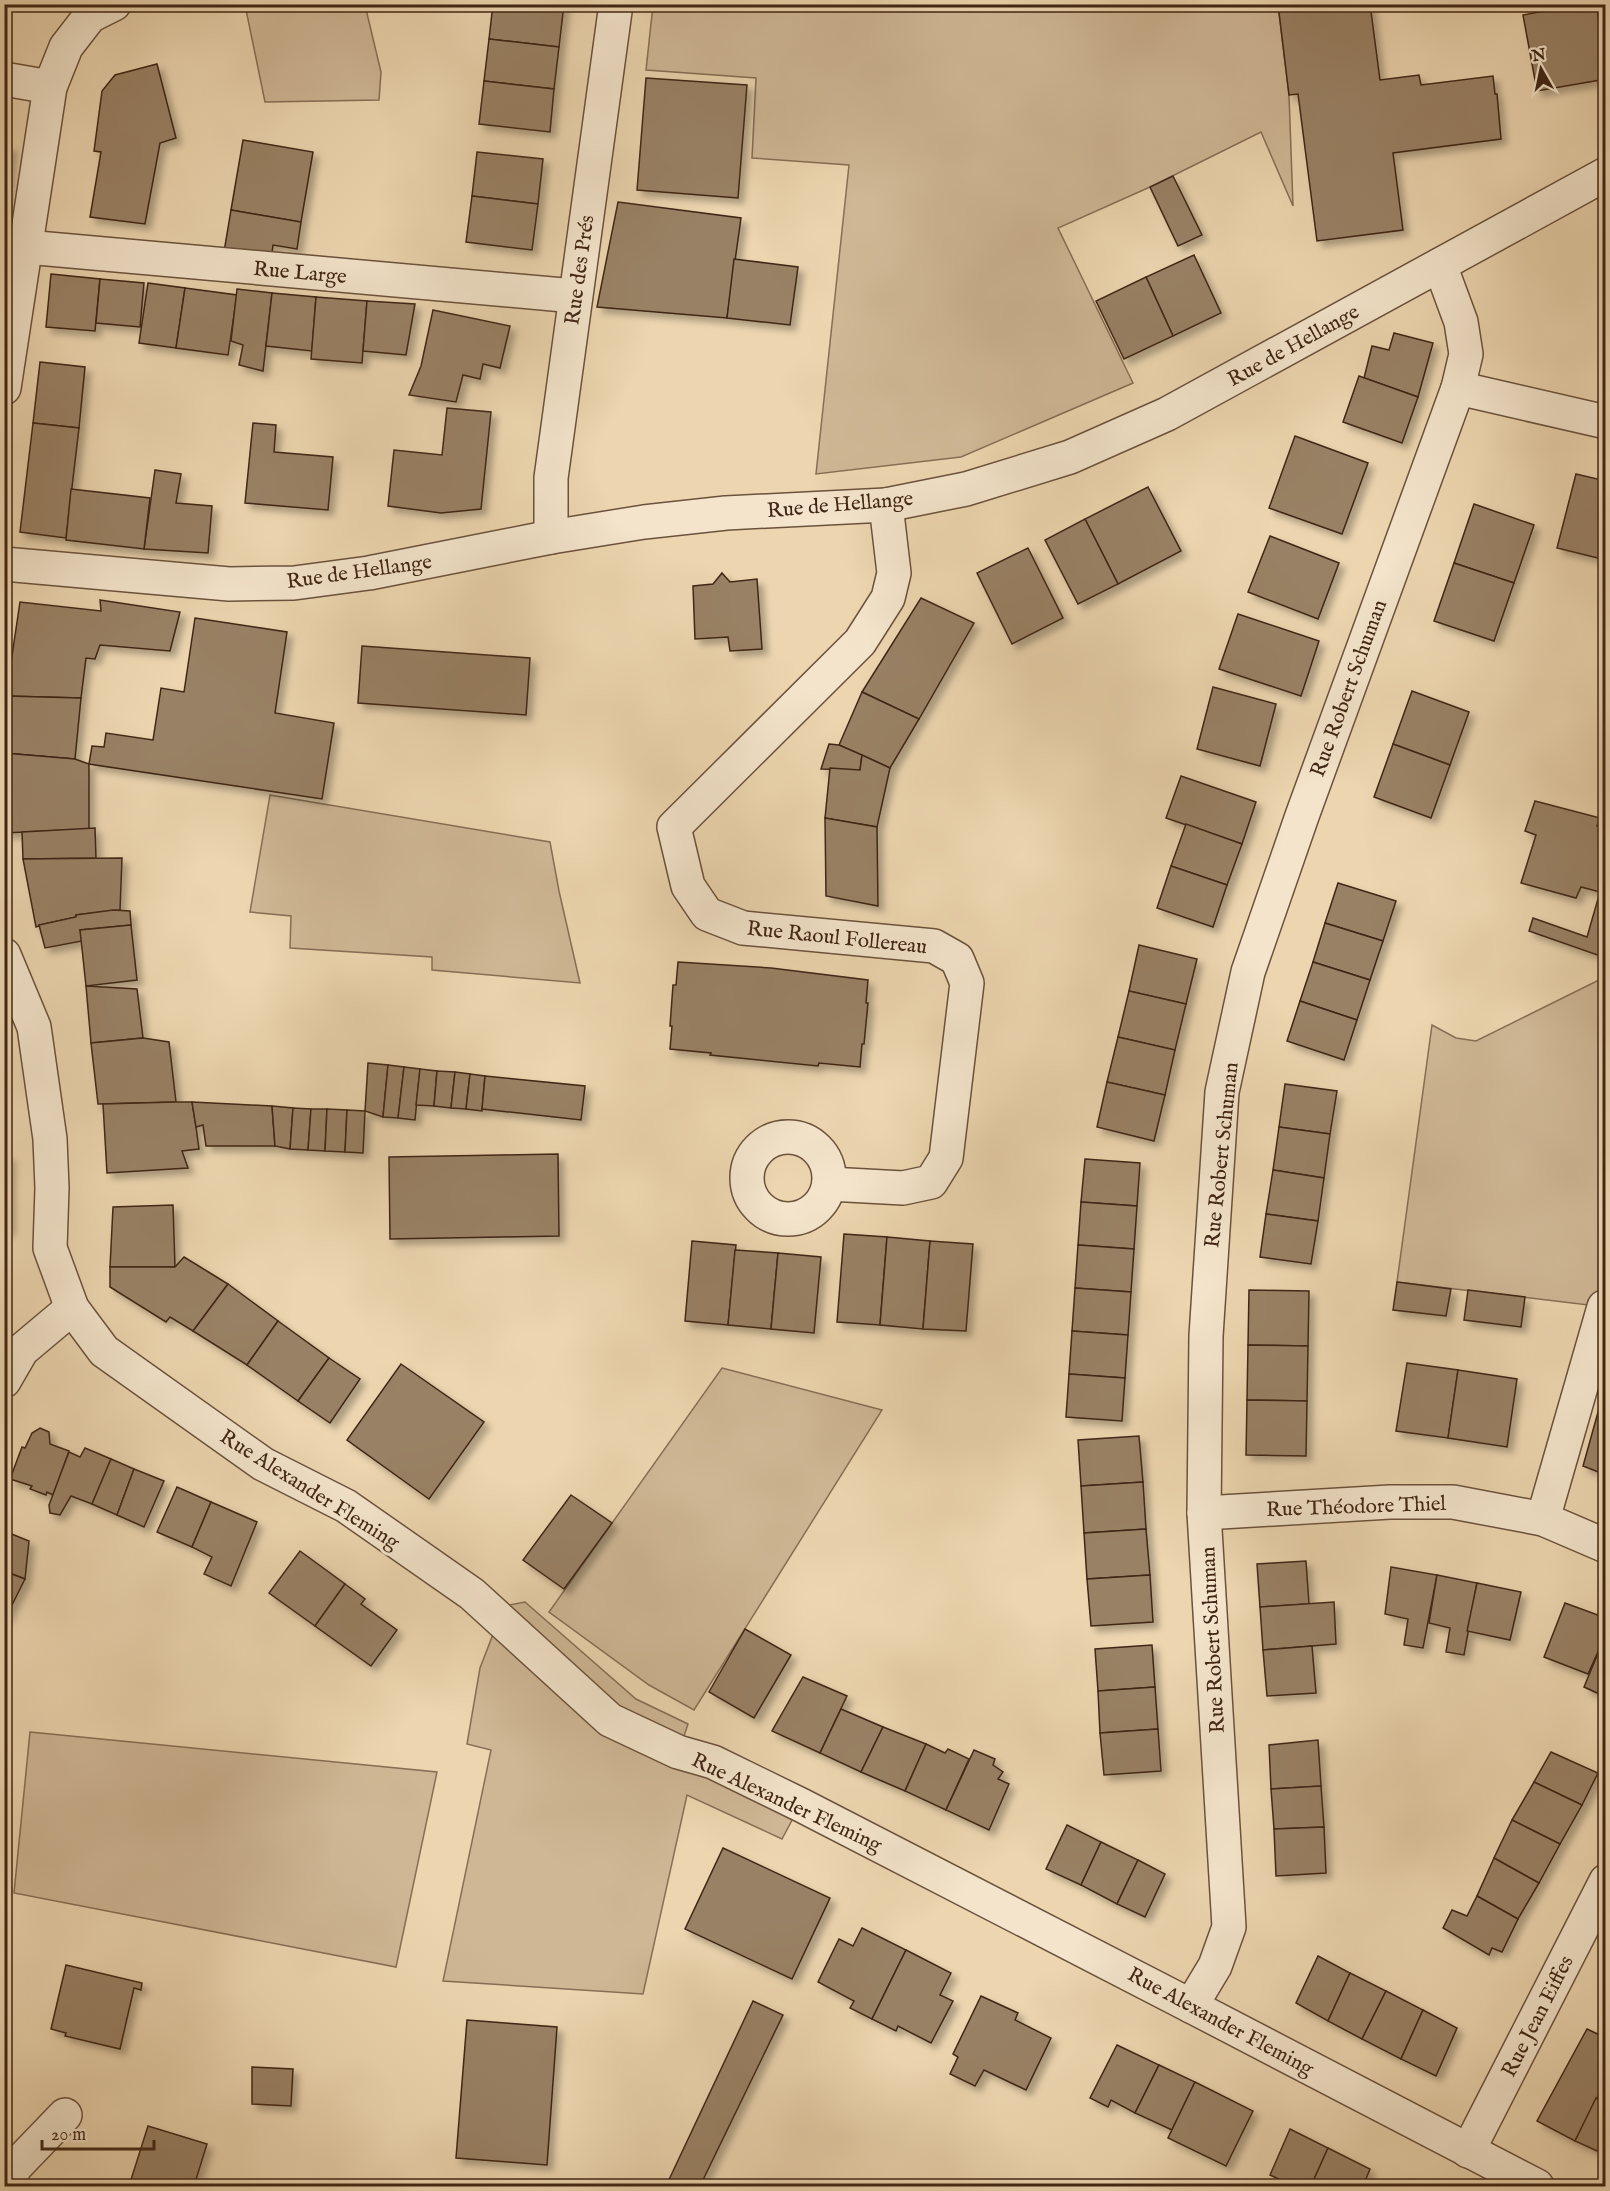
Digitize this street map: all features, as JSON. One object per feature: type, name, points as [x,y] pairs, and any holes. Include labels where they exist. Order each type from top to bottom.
[{"type":"street","points":[[4,388],[50,87],[66,47],[90,16],[114,4]]},
{"type":"street","name":"Rue des Prés","points":[[551,537],[550,478],[615,4]]},
{"type":"street","points":[[4,79],[50,87]]},
{"type":"street","name":"Rue de Hellange","points":[[4,564],[229,584],[294,583],[369,573],[551,537],[644,522],[726,513],[886,505],[966,489],[1070,457],[1167,414],[1605,174]]},
{"type":"street","name":"Rue Large","points":[[26,247],[575,296]]},
{"type":"street","name":"Rue Robert Schuman","points":[[1191,2006],[1215,1966],[1229,1927],[1204,1513],[1206,1336],[1222,1092],[1248,972],[1302,816],[1458,388],[1466,354],[1461,322],[1440,265]]},
{"type":"street","points":[[1458,388],[1605,422]]},
{"type":"street","name":"Rue Raoul Follereau","points":[[829,1184],[903,1188],[931,1182],[946,1158],[967,983],[957,959],[934,946],[743,928],[707,915],[688,886],[674,826],[860,642],[888,598],[894,573],[886,505]]},
{"type":"street","name":"Rue Alexander Fleming","points":[[4,955],[34,1027],[50,1139],[52,1188],[50,1248],[72,1308],[104,1351],[263,1464],[346,1506],[472,1594],[610,1720],[678,1752],[724,1767],[1191,2006],[1537,2187]]},
{"type":"street","points":[[1543,1519],[1604,1306]]},
{"type":"street","points":[[4,1381],[22,1350],[72,1308]]},
{"type":"street","name":"Rue Théodore Thiel","points":[[1204,1513],[1390,1502],[1453,1502],[1543,1519],[1605,1546]]},
{"type":"street","name":"Rue Jean Eiffes","points":[[1468,2151],[1605,1881]]},
{"type":"street","points":[[9,2187],[14,2168],[65,2115]]},
{"type":"shaded area","points":[[245,5],[365,5],[381,72],[379,100],[265,102]]},
{"type":"shaded area","points":[[653,5],[1278,5],[1289,95],[1293,206],[1261,132],[1150,187],[1058,228],[1133,383],[961,457],[816,474],[849,165],[752,158],[756,78],[646,70]]},
{"type":"shaded area","points":[[270,795],[550,842],[580,983],[432,970],[432,957],[290,948],[291,916],[250,912]]},
{"type":"shaded area","points":[[1605,977],[1605,1307],[1397,1282],[1432,1025],[1456,1038],[1476,1041]]},
{"type":"shaded area","points":[[722,1368],[882,1410],[694,1710],[649,1685],[549,1612]]},
{"type":"shaded area","points":[[525,1602],[636,1699],[688,1724],[679,1751],[800,1805],[782,1839],[687,1795],[643,1994],[443,1981],[491,1750],[467,1744],[480,1668],[504,1606]]},
{"type":"shaded area","points":[[30,1732],[437,1772],[396,1967],[14,1893]]},
{"type":"building","points":[[493,4],[564,4],[559,47],[489,39]]},
{"type":"building","points":[[1278,4],[1370,4],[1380,80],[1419,75],[1421,85],[1493,76],[1501,139],[1393,153],[1403,230],[1317,241],[1298,94],[1289,95]]},
{"type":"building","points":[[1581,4],[1596,4],[1606,56],[1606,79],[1537,91],[1523,15]]},
{"type":"building","points":[[1596,4],[1606,4],[1606,56]]},
{"type":"building","points":[[489,39],[559,47],[554,89],[484,81]]},
{"type":"building","points":[[157,64],[176,138],[160,143],[145,224],[90,217],[101,152],[94,151],[102,91],[115,75]]},
{"type":"building","points":[[646,78],[747,85],[738,198],[637,190]]},
{"type":"building","points":[[484,81],[554,89],[550,132],[479,124]]},
{"type":"building","points":[[243,140],[313,152],[301,222],[231,210]]},
{"type":"building","points":[[4,146],[11,146],[5,218],[4,218]]},
{"type":"building","points":[[477,152],[543,159],[538,204],[472,196]]},
{"type":"building","points":[[1173,176],[1202,235],[1178,246],[1150,187]]},
{"type":"building","points":[[472,196],[538,204],[532,250],[466,242]]},
{"type":"building","points":[[618,202],[741,218],[727,318],[597,307]]},
{"type":"building","points":[[231,210],[301,222],[297,249],[273,245],[271,260],[224,252]]},
{"type":"building","points":[[1194,255],[1221,313],[1173,336],[1146,277]]},
{"type":"building","points":[[734,259],[798,267],[790,325],[727,318]]},
{"type":"building","points":[[51,274],[100,279],[95,331],[46,327]]},
{"type":"building","points":[[1146,277],[1173,336],[1124,359],[1096,301]]},
{"type":"building","points":[[100,279],[144,283],[140,327],[96,323]]},
{"type":"building","points":[[148,283],[185,288],[176,348],[139,343]]},
{"type":"building","points":[[185,288],[237,295],[228,355],[176,348]]},
{"type":"building","points":[[237,289],[272,293],[263,371],[239,365],[243,345],[231,341]]},
{"type":"building","points":[[272,293],[316,297],[312,351],[266,346]]},
{"type":"building","points":[[316,297],[367,301],[362,363],[311,359]]},
{"type":"building","points":[[367,301],[415,304],[406,355],[363,351]]},
{"type":"building","points":[[433,310],[510,326],[500,368],[483,364],[480,379],[463,375],[456,402],[409,395],[421,366]]},
{"type":"building","points":[[1394,333],[1433,343],[1418,397],[1364,378],[1372,346],[1389,350]]},
{"type":"building","points":[[40,362],[85,367],[79,428],[33,423]]},
{"type":"building","points":[[1359,376],[1418,397],[1402,443],[1343,422]]},
{"type":"building","points":[[447,408],[491,412],[481,509],[441,513],[388,506],[394,450],[442,455]]},
{"type":"building","points":[[33,423],[79,428],[66,538],[20,532]]},
{"type":"building","points":[[253,423],[276,425],[274,452],[333,457],[328,510],[245,503]]},
{"type":"building","points":[[1295,436],[1368,463],[1342,534],[1269,508]]},
{"type":"building","points":[[155,470],[181,474],[176,503],[212,506],[208,553],[144,549]]},
{"type":"building","points":[[1576,474],[1606,481],[1606,560],[1557,548]]},
{"type":"building","points":[[1148,487],[1181,551],[1118,584],[1085,519]]},
{"type":"building","points":[[71,489],[150,498],[144,549],[66,540]]},
{"type":"building","points":[[1474,504],[1534,525],[1514,583],[1454,563]]},
{"type":"building","points":[[1085,519],[1118,584],[1078,604],[1045,540]]},
{"type":"building","points":[[1270,536],[1339,563],[1318,619],[1248,592]]},
{"type":"building","points":[[1028,548],[1063,618],[1012,644],[977,573]]},
{"type":"building","points":[[1454,563],[1514,583],[1494,641],[1434,621]]},
{"type":"building","points":[[722,573],[730,582],[757,579],[762,649],[730,651],[728,637],[695,639],[693,586],[713,584]]},
{"type":"building","points":[[921,598],[974,623],[919,719],[862,692]]},
{"type":"building","points":[[100,600],[180,612],[170,651],[100,645],[95,659],[86,658],[81,698],[6,696],[20,602],[101,611]]},
{"type":"building","points":[[1238,614],[1319,641],[1301,696],[1219,669]]},
{"type":"building","points":[[195,618],[287,632],[275,713],[334,723],[322,799],[89,764],[92,746],[104,747],[106,733],[153,740],[161,688],[184,692]]},
{"type":"building","points":[[362,646],[530,658],[526,715],[358,703]]},
{"type":"building","points":[[1213,687],[1276,704],[1260,766],[1197,749]]},
{"type":"building","points":[[1412,691],[1469,712],[1450,765],[1393,744]]},
{"type":"building","points":[[862,692],[919,719],[890,768],[839,745]]},
{"type":"building","points":[[6,696],[81,698],[75,759],[4,753]]},
{"type":"building","points":[[829,744],[839,745],[862,755],[860,770],[821,769]]},
{"type":"building","points":[[1393,744],[1450,765],[1431,818],[1374,797]]},
{"type":"building","points":[[4,753],[75,759],[89,764],[89,829],[4,833]]},
{"type":"building","points":[[862,755],[890,768],[877,827],[825,818],[830,768],[860,770]]},
{"type":"building","points":[[1181,776],[1256,802],[1242,844],[1166,818]]},
{"type":"building","points":[[1535,801],[1600,818],[1597,826],[1606,829],[1606,958],[1529,931],[1533,918],[1587,937],[1600,892],[1581,887],[1576,898],[1521,883],[1536,835],[1525,831]]},
{"type":"building","points":[[825,818],[877,827],[878,906],[826,896]]},
{"type":"building","points":[[1186,824],[1242,844],[1227,885],[1171,866]]},
{"type":"building","points":[[95,828],[96,858],[23,859],[22,832]]},
{"type":"building","points":[[122,858],[120,910],[76,915],[76,917],[36,927],[23,859]]},
{"type":"building","points":[[1171,866],[1227,885],[1213,927],[1157,908]]},
{"type":"building","points":[[1338,883],[1396,901],[1383,941],[1325,923]]},
{"type":"building","points":[[113,910],[130,911],[131,925],[80,930],[82,941],[45,948],[39,925],[76,917],[76,915]]},
{"type":"building","points":[[1325,923],[1383,941],[1370,980],[1313,962]]},
{"type":"building","points":[[131,925],[137,980],[86,986],[80,930]]},
{"type":"building","points":[[1139,945],[1197,959],[1186,1004],[1129,991]]},
{"type":"building","points":[[678,962],[771,968],[868,980],[866,1003],[868,1003],[860,1067],[819,1063],[818,1066],[670,1049],[673,985],[676,985]]},
{"type":"building","points":[[1313,962],[1370,980],[1357,1020],[1300,1001]]},
{"type":"building","points":[[86,986],[137,989],[143,1038],[91,1043]]},
{"type":"building","points":[[1129,991],[1186,1004],[1175,1050],[1118,1037]]},
{"type":"building","points":[[1300,1001],[1357,1020],[1344,1060],[1287,1041]]},
{"type":"building","points":[[1118,1037],[1175,1050],[1165,1095],[1107,1082]]},
{"type":"building","points":[[143,1038],[169,1042],[176,1102],[98,1104],[91,1043]]},
{"type":"building","points":[[368,1063],[388,1065],[383,1117],[365,1111]]},
{"type":"building","points":[[388,1065],[404,1067],[398,1118],[383,1117]]},
{"type":"building","points":[[404,1067],[420,1069],[415,1120],[398,1118]]},
{"type":"building","points":[[420,1069],[437,1071],[434,1106],[416,1105]]},
{"type":"building","points":[[437,1071],[455,1072],[451,1108],[434,1106]]},
{"type":"building","points":[[455,1072],[470,1074],[466,1109],[451,1108]]},
{"type":"building","points":[[470,1074],[485,1076],[482,1111],[466,1109]]},
{"type":"building","points":[[485,1076],[585,1086],[581,1120],[482,1109]]},
{"type":"building","points":[[1107,1082],[1165,1095],[1154,1141],[1097,1127]]},
{"type":"building","points":[[1285,1084],[1337,1091],[1330,1134],[1279,1127]]},
{"type":"building","points":[[192,1102],[199,1149],[182,1151],[188,1168],[107,1173],[103,1104]]},
{"type":"building","points":[[192,1102],[272,1106],[275,1146],[206,1146],[203,1125],[196,1127]]},
{"type":"building","points":[[272,1106],[293,1108],[290,1149],[275,1146]]},
{"type":"building","points":[[293,1108],[311,1109],[308,1150],[290,1149]]},
{"type":"building","points":[[311,1109],[327,1109],[325,1151],[308,1150]]},
{"type":"building","points":[[327,1109],[347,1110],[345,1152],[325,1151]]},
{"type":"building","points":[[347,1110],[365,1111],[363,1153],[345,1152]]},
{"type":"building","points":[[1279,1127],[1330,1134],[1324,1178],[1273,1170]]},
{"type":"building","points":[[558,1154],[559,1236],[390,1239],[389,1157]]},
{"type":"building","points":[[4,1155],[9,1156],[9,1230],[4,1230]]},
{"type":"building","points":[[1085,1159],[1140,1163],[1137,1206],[1081,1202]]},
{"type":"building","points":[[1273,1170],[1324,1178],[1318,1221],[1266,1214]]},
{"type":"building","points":[[1081,1202],[1137,1206],[1134,1249],[1078,1245]]},
{"type":"building","points":[[173,1205],[175,1267],[110,1267],[113,1207]]},
{"type":"building","points":[[1266,1214],[1318,1221],[1311,1264],[1260,1257]]},
{"type":"building","points":[[844,1234],[887,1237],[880,1325],[837,1322]]},
{"type":"building","points":[[887,1237],[930,1241],[923,1329],[880,1325]]},
{"type":"building","points":[[692,1241],[736,1245],[728,1325],[685,1321]]},
{"type":"building","points":[[930,1241],[973,1244],[966,1331],[923,1329]]},
{"type":"building","points":[[1078,1245],[1134,1249],[1131,1292],[1075,1288]]},
{"type":"building","points":[[735,1250],[778,1253],[771,1329],[728,1325]]},
{"type":"building","points":[[778,1253],[821,1257],[814,1333],[771,1329]]},
{"type":"building","points":[[184,1257],[228,1284],[193,1331],[170,1317],[166,1322],[110,1287],[110,1267],[175,1267]]},
{"type":"building","points":[[1397,1282],[1451,1289],[1446,1316],[1393,1310]]},
{"type":"building","points":[[228,1284],[278,1321],[247,1365],[193,1331]]},
{"type":"building","points":[[1075,1288],[1131,1292],[1128,1335],[1072,1331]]},
{"type":"building","points":[[1249,1290],[1309,1291],[1308,1346],[1248,1345]]},
{"type":"building","points":[[1468,1290],[1525,1297],[1521,1327],[1464,1320]]},
{"type":"building","points":[[278,1321],[329,1358],[298,1401],[247,1365]]},
{"type":"building","points":[[1072,1331],[1128,1335],[1125,1378],[1069,1374]]},
{"type":"building","points":[[1248,1345],[1308,1346],[1307,1401],[1247,1400]]},
{"type":"building","points":[[329,1358],[360,1379],[330,1423],[298,1401]]},
{"type":"building","points":[[1407,1363],[1458,1370],[1448,1438],[1396,1431]]},
{"type":"building","points":[[401,1364],[484,1422],[429,1499],[347,1440]]},
{"type":"building","points":[[1458,1370],[1517,1379],[1507,1447],[1448,1438]]},
{"type":"building","points":[[1069,1374],[1125,1378],[1122,1421],[1066,1417]]},
{"type":"building","points":[[1606,1387],[1606,1475],[1583,1466]]},
{"type":"building","points":[[1247,1400],[1307,1401],[1306,1456],[1246,1455]]},
{"type":"building","points":[[40,1428],[49,1432],[50,1444],[69,1451],[53,1495],[47,1492],[46,1495],[30,1489],[32,1486],[10,1479],[22,1447],[25,1448],[32,1433]]},
{"type":"building","points":[[1139,1436],[1143,1482],[1081,1486],[1078,1440]]},
{"type":"building","points":[[85,1448],[111,1459],[92,1504],[71,1496],[60,1515],[50,1513],[49,1505],[69,1452],[80,1457]]},
{"type":"building","points":[[111,1459],[134,1469],[117,1515],[92,1504]]},
{"type":"building","points":[[134,1469],[164,1481],[144,1527],[117,1515]]},
{"type":"building","points":[[1143,1482],[1146,1529],[1084,1533],[1081,1486]]},
{"type":"building","points":[[177,1487],[211,1502],[192,1547],[157,1532]]},
{"type":"building","points":[[571,1495],[612,1523],[564,1589],[523,1560]]},
{"type":"building","points":[[211,1502],[257,1522],[231,1586],[204,1574],[212,1557],[192,1547]]},
{"type":"building","points":[[1146,1529],[1150,1575],[1087,1579],[1084,1533]]},
{"type":"building","points":[[4,1531],[29,1541],[25,1579],[4,1571]]},
{"type":"building","points":[[300,1551],[345,1584],[315,1626],[269,1593]]},
{"type":"building","points":[[1306,1561],[1309,1604],[1260,1607],[1257,1564]]},
{"type":"building","points":[[1391,1567],[1437,1575],[1423,1648],[1404,1645],[1408,1619],[1385,1614]]},
{"type":"building","points":[[4,1571],[25,1579],[5,1619],[4,1619]]},
{"type":"building","points":[[1150,1575],[1153,1622],[1091,1626],[1087,1579]]},
{"type":"building","points":[[1437,1575],[1477,1583],[1464,1655],[1446,1652],[1450,1628],[1429,1623]]},
{"type":"building","points":[[1477,1583],[1521,1592],[1510,1640],[1467,1631]]},
{"type":"building","points":[[345,1584],[365,1599],[361,1604],[397,1630],[371,1666],[315,1626]]},
{"type":"building","points":[[1334,1602],[1336,1644],[1263,1650],[1260,1607]]},
{"type":"building","points":[[1565,1603],[1606,1618],[1606,1634],[1588,1674],[1544,1657]]},
{"type":"building","points":[[745,1629],[791,1655],[754,1718],[709,1692]]},
{"type":"building","points":[[1606,1634],[1606,1697],[1584,1687]]},
{"type":"building","points":[[1152,1645],[1155,1687],[1098,1691],[1095,1649]]},
{"type":"building","points":[[1312,1646],[1316,1693],[1267,1696],[1263,1650]]},
{"type":"building","points":[[803,1677],[847,1696],[820,1753],[772,1731]]},
{"type":"building","points":[[1155,1687],[1158,1729],[1100,1733],[1098,1691]]},
{"type":"building","points":[[841,1709],[883,1727],[861,1772],[820,1753]]},
{"type":"building","points":[[883,1727],[926,1744],[905,1791],[861,1772]]},
{"type":"building","points":[[1158,1729],[1161,1771],[1104,1775],[1100,1733]]},
{"type":"building","points":[[1318,1740],[1321,1786],[1271,1789],[1269,1745]]},
{"type":"building","points":[[926,1744],[945,1753],[948,1749],[969,1759],[946,1810],[905,1791]]},
{"type":"building","points":[[974,1750],[995,1759],[993,1765],[1003,1772],[998,1779],[1009,1784],[989,1830],[946,1810]]},
{"type":"building","points":[[1551,1752],[1598,1773],[1582,1805],[1534,1782]]},
{"type":"building","points":[[1534,1782],[1582,1805],[1560,1844],[1512,1820]]},
{"type":"building","points":[[1321,1786],[1324,1827],[1274,1829],[1271,1789]]},
{"type":"building","points":[[1512,1820],[1560,1844],[1539,1883],[1494,1858]]},
{"type":"building","points":[[1067,1825],[1101,1842],[1081,1885],[1046,1869]]},
{"type":"building","points":[[1324,1827],[1326,1873],[1276,1876],[1274,1829]]},
{"type":"building","points":[[1101,1842],[1138,1860],[1117,1904],[1081,1885]]},
{"type":"building","points":[[723,1848],[830,1898],[792,1979],[685,1929]]},
{"type":"building","points":[[1494,1858],[1539,1883],[1518,1919],[1477,1896]]},
{"type":"building","points":[[1138,1860],[1165,1874],[1145,1917],[1117,1904]]},
{"type":"building","points":[[1477,1896],[1518,1919],[1502,1952],[1492,1948],[1489,1955],[1443,1928],[1452,1910],[1467,1916]]},
{"type":"building","points":[[862,1928],[906,1950],[872,2019],[850,2008],[854,2001],[818,1982],[839,1939],[853,1946]]},
{"type":"building","points":[[906,1950],[951,1973],[940,1995],[953,2001],[931,2043],[898,2026],[896,2031],[872,2019]]},
{"type":"building","points":[[1318,1956],[1350,1973],[1328,2021],[1296,2003]]},
{"type":"building","points":[[66,1965],[142,1983],[141,1990],[134,1988],[120,2049],[65,2036],[66,2033],[51,2029]]},
{"type":"building","points":[[1350,1973],[1386,1991],[1362,2039],[1328,2021]]},
{"type":"building","points":[[1386,1991],[1423,2010],[1401,2059],[1362,2039]]},
{"type":"building","points":[[981,1996],[1018,2013],[1015,2020],[1051,2038],[1026,2090],[984,2070],[975,2086],[950,2074],[958,2057],[953,2054]]},
{"type":"building","points":[[753,2001],[783,2015],[700,2186],[666,2186]]},
{"type":"building","points":[[1423,2010],[1457,2028],[1436,2076],[1401,2059]]},
{"type":"building","points":[[467,2020],[557,2027],[547,2165],[456,2158]]},
{"type":"building","points":[[1587,2029],[1606,2038],[1606,2080],[1575,2141],[1537,2121]]},
{"type":"building","points":[[1117,2045],[1159,2065],[1135,2113],[1111,2100],[1108,2107],[1090,2098]]},
{"type":"building","points":[[1159,2065],[1195,2082],[1172,2130],[1135,2113]]},
{"type":"building","points":[[252,2067],[293,2069],[291,2106],[252,2104]]},
{"type":"building","points":[[1195,2082],[1253,2111],[1226,2166],[1168,2138]]},
{"type":"building","points":[[1596,2098],[1606,2103],[1606,2155],[1575,2141]]},
{"type":"building","points":[[148,2126],[207,2144],[194,2186],[129,2186]]},
{"type":"building","points":[[1290,2129],[1328,2148],[1311,2186],[1294,2186],[1270,2175]]},
{"type":"building","points":[[1328,2148],[1370,2169],[1363,2186],[1311,2186]]}]
